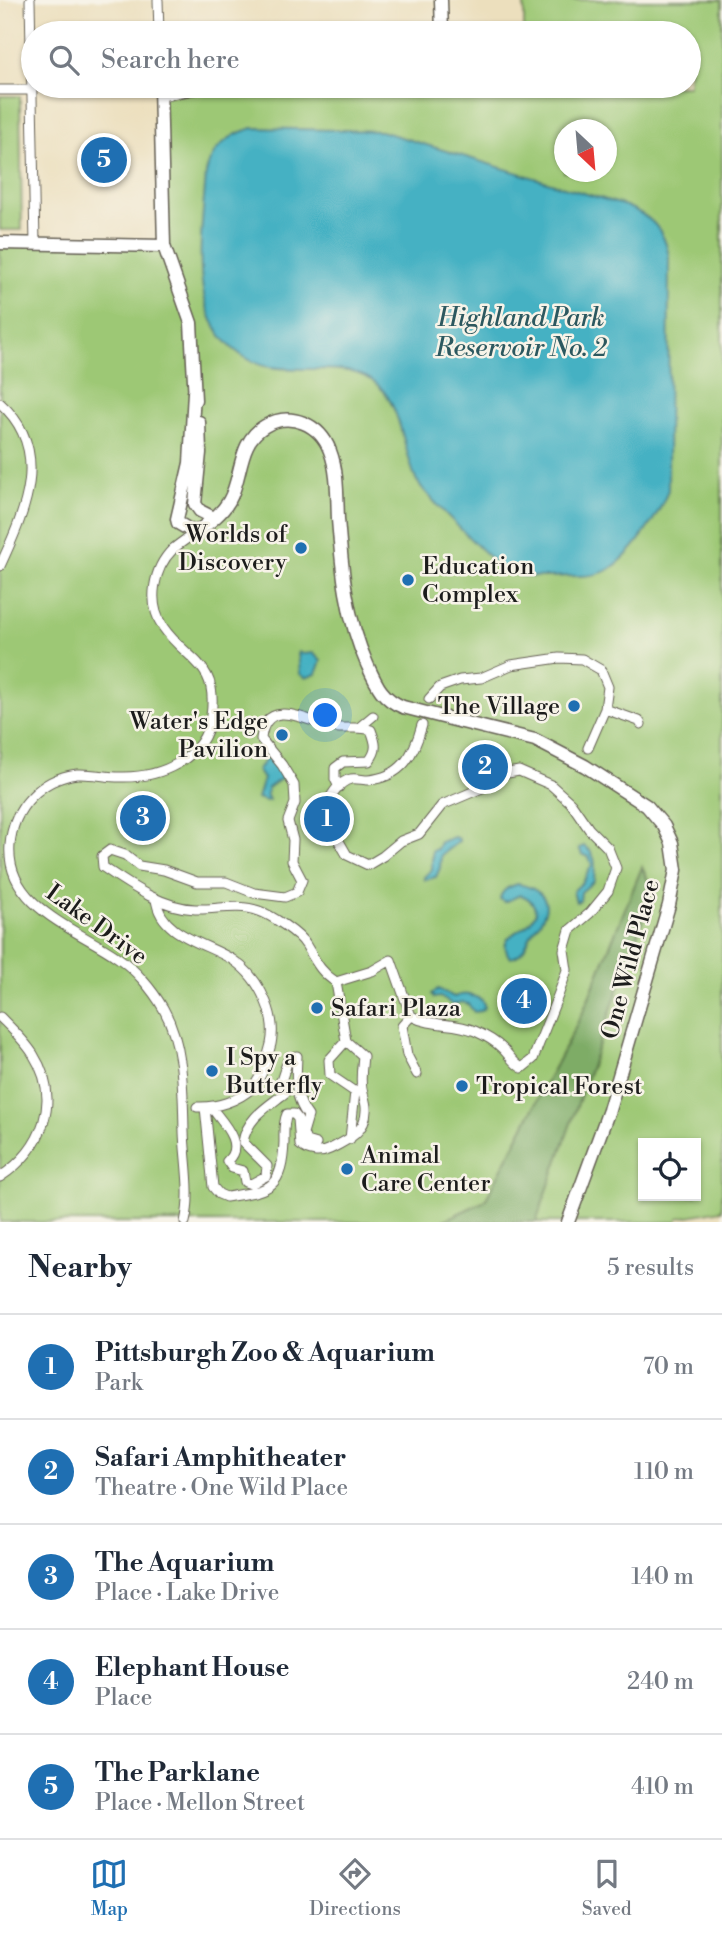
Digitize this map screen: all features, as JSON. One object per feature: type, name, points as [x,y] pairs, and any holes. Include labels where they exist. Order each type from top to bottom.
[{"type":"main road","points":[[442,0],[442,21]]},
{"type":"main road","points":[[160,98],[164,246],[191,323],[194,392],[190,463],[177,519],[180,526],[195,533]]},
{"type":"main road","points":[[0,243],[164,246]]},
{"type":"main road","points":[[194,392],[200,453],[195,504],[200,512],[214,518]]},
{"type":"main road","name":"One Wild Place","points":[[195,533],[229,502],[243,455],[258,431],[273,422],[286,420],[306,424],[319,433],[330,451],[335,467],[342,578],[352,624],[382,694],[403,707],[535,740],[619,786],[655,814],[669,835],[675,859],[675,881],[609,1110],[568,1222]]},
{"type":"street","points":[[30,0],[30,21]]},
{"type":"street","points":[[158,0],[159,21]]},
{"type":"street","points":[[0,90],[21,90]]},
{"type":"street","points":[[32,98],[35,244]]},
{"type":"street","points":[[0,403],[19,425],[30,460],[26,503],[0,566]]},
{"type":"street","name":"Lake Drive","points":[[185,1222],[187,1198],[181,1068],[176,1041],[164,1010],[128,965],[35,904],[17,880],[10,847],[19,813],[38,789],[61,778],[79,774],[135,777],[165,771],[185,759],[204,737],[212,712],[209,680],[198,661],[163,626],[157,615],[153,592],[156,580],[172,550],[195,533]]},
{"type":"street","points":[[429,699],[440,687],[460,680],[481,678],[511,665],[559,658],[582,659],[601,670],[608,687],[604,709],[588,748]]},
{"type":"street","points":[[604,709],[641,724]]},
{"type":"street","points":[[226,1161],[232,1168],[243,1171],[245,1182],[251,1184],[266,1176],[267,1166],[243,1142],[246,1130],[256,1115],[285,1093],[280,1084],[289,1057],[297,1056],[296,1092],[299,1105],[308,1116],[303,1133],[306,1141],[322,1153],[358,1133],[366,1110],[358,1090],[363,1056],[346,1041],[336,982],[325,975],[305,943],[278,921],[259,911],[231,906],[193,909],[156,899],[103,867],[102,856],[110,850],[125,855],[139,866],[164,870],[197,882],[226,882],[254,893],[285,897],[297,892],[302,880],[292,861],[293,840],[288,821],[295,803],[294,785],[282,765],[267,750],[261,739],[262,729],[268,719],[280,713],[349,729],[361,726],[373,716]]},
{"type":"street","points":[[336,982],[372,971],[391,960],[411,1016],[425,1023],[464,1026],[478,1032],[502,1048],[514,1064],[522,1068],[533,1059],[567,970],[564,950],[570,930],[590,913],[608,891],[616,868],[608,848],[589,829],[571,803],[551,785],[519,771],[497,775],[482,788],[442,805],[419,834],[401,841],[368,864],[347,855],[332,829],[325,807],[334,790],[350,779],[367,780],[389,776],[407,762],[422,725]]},
{"type":"street","points":[[339,787],[335,779],[335,768],[342,762],[369,761],[376,752],[372,730],[361,726]]},
{"type":"street","points":[[156,899],[157,908],[167,923],[189,939],[233,960],[248,973],[261,989],[271,1013],[272,1039],[266,1065],[254,1086],[240,1097],[204,1107]]},
{"type":"street","points":[[411,1016],[402,1027],[407,1055],[417,1074]]},
{"type":"street","points":[[0,1017],[19,1035],[39,1064],[47,1090],[47,1102],[42,1130],[36,1142],[19,1163],[0,1177]]},
{"type":"street","points":[[346,1041],[329,1060],[330,1075],[358,1090]]},
{"type":"street","points":[[204,1107],[229,1129],[234,1142],[231,1157],[226,1161],[210,1162]]},
{"type":"street","points":[[204,1107],[213,1187],[226,1197],[271,1187],[278,1179],[287,1114],[294,1114],[298,1119],[300,1145],[304,1149],[314,1148]]},
{"type":"green space","points":[[524,0],[722,0],[722,1210],[678,1218],[677,1222],[0,1222],[0,243],[163,245],[160,98],[701,98],[701,21],[524,21]]},
{"type":"green space","points":[[0,96],[20,96],[22,230],[0,230]]},
{"type":"green space","points":[[642,867],[653,891],[536,1222],[440,1222],[485,1201],[583,1012]]},
{"type":"water","name":"Highland Park Reservoir No. 2","points":[[253,128],[381,131],[626,206],[655,224],[664,238],[669,256],[668,490],[644,534],[617,564],[601,573],[582,576],[529,576],[514,574],[502,568],[442,509],[416,479],[397,418],[379,386],[363,376],[346,371],[261,365],[236,351],[218,332],[207,309],[202,283],[206,173],[212,156],[223,143]]},
{"type":"water","points":[[298,652],[313,653],[321,661],[316,674],[306,678],[300,674]]},
{"type":"water","points":[[267,758],[278,766],[282,778],[268,788],[266,794],[269,800],[266,801],[257,798],[263,779],[257,770]]},
{"type":"water","points":[[454,837],[459,841],[441,855],[436,877],[425,880],[424,877],[432,869],[432,851],[437,849],[440,842]]},
{"type":"water","points":[[584,846],[594,857],[594,881],[581,892],[580,901],[576,902],[573,891],[583,882],[592,865],[589,857],[582,854],[579,848]]},
{"type":"water","points":[[518,884],[540,893],[546,908],[524,949],[519,955],[510,958],[506,951],[507,940],[529,923],[536,912],[531,901],[523,896],[505,902],[500,899],[504,891]]},
{"type":"water","points":[[438,989],[454,997],[465,994],[475,997],[482,1000],[485,1007],[474,1012],[468,1004],[462,1002],[453,1005],[440,997],[434,998],[432,994]]},
{"type":"place","name":"The Parklane","points":[[104,160]]},
{"type":"place","name":"Worlds of Discovery","points":[[301,548]]},
{"type":"place","name":"Education Complex","points":[[408,580]]},
{"type":"place","name":"The Village","points":[[574,706]]},
{"type":"place","name":"Water's Edge Pavilion","points":[[282,735]]},
{"type":"place","name":"Safari Amphitheater","points":[[485,767]]},
{"type":"place","name":"The Aquarium","points":[[143,818]]},
{"type":"place","name":"Pittsburgh Zoo & Aquarium","points":[[327,819]]},
{"type":"place","name":"Elephant House","points":[[524,1001]]},
{"type":"place","name":"Safari Plaza","points":[[317,1008]]},
{"type":"place","name":"I Spy a Butterfly","points":[[212,1071]]},
{"type":"place","name":"Tropical Forest","points":[[462,1086]]},
{"type":"place","name":"Animal Care Center","points":[[347,1169]]}]
